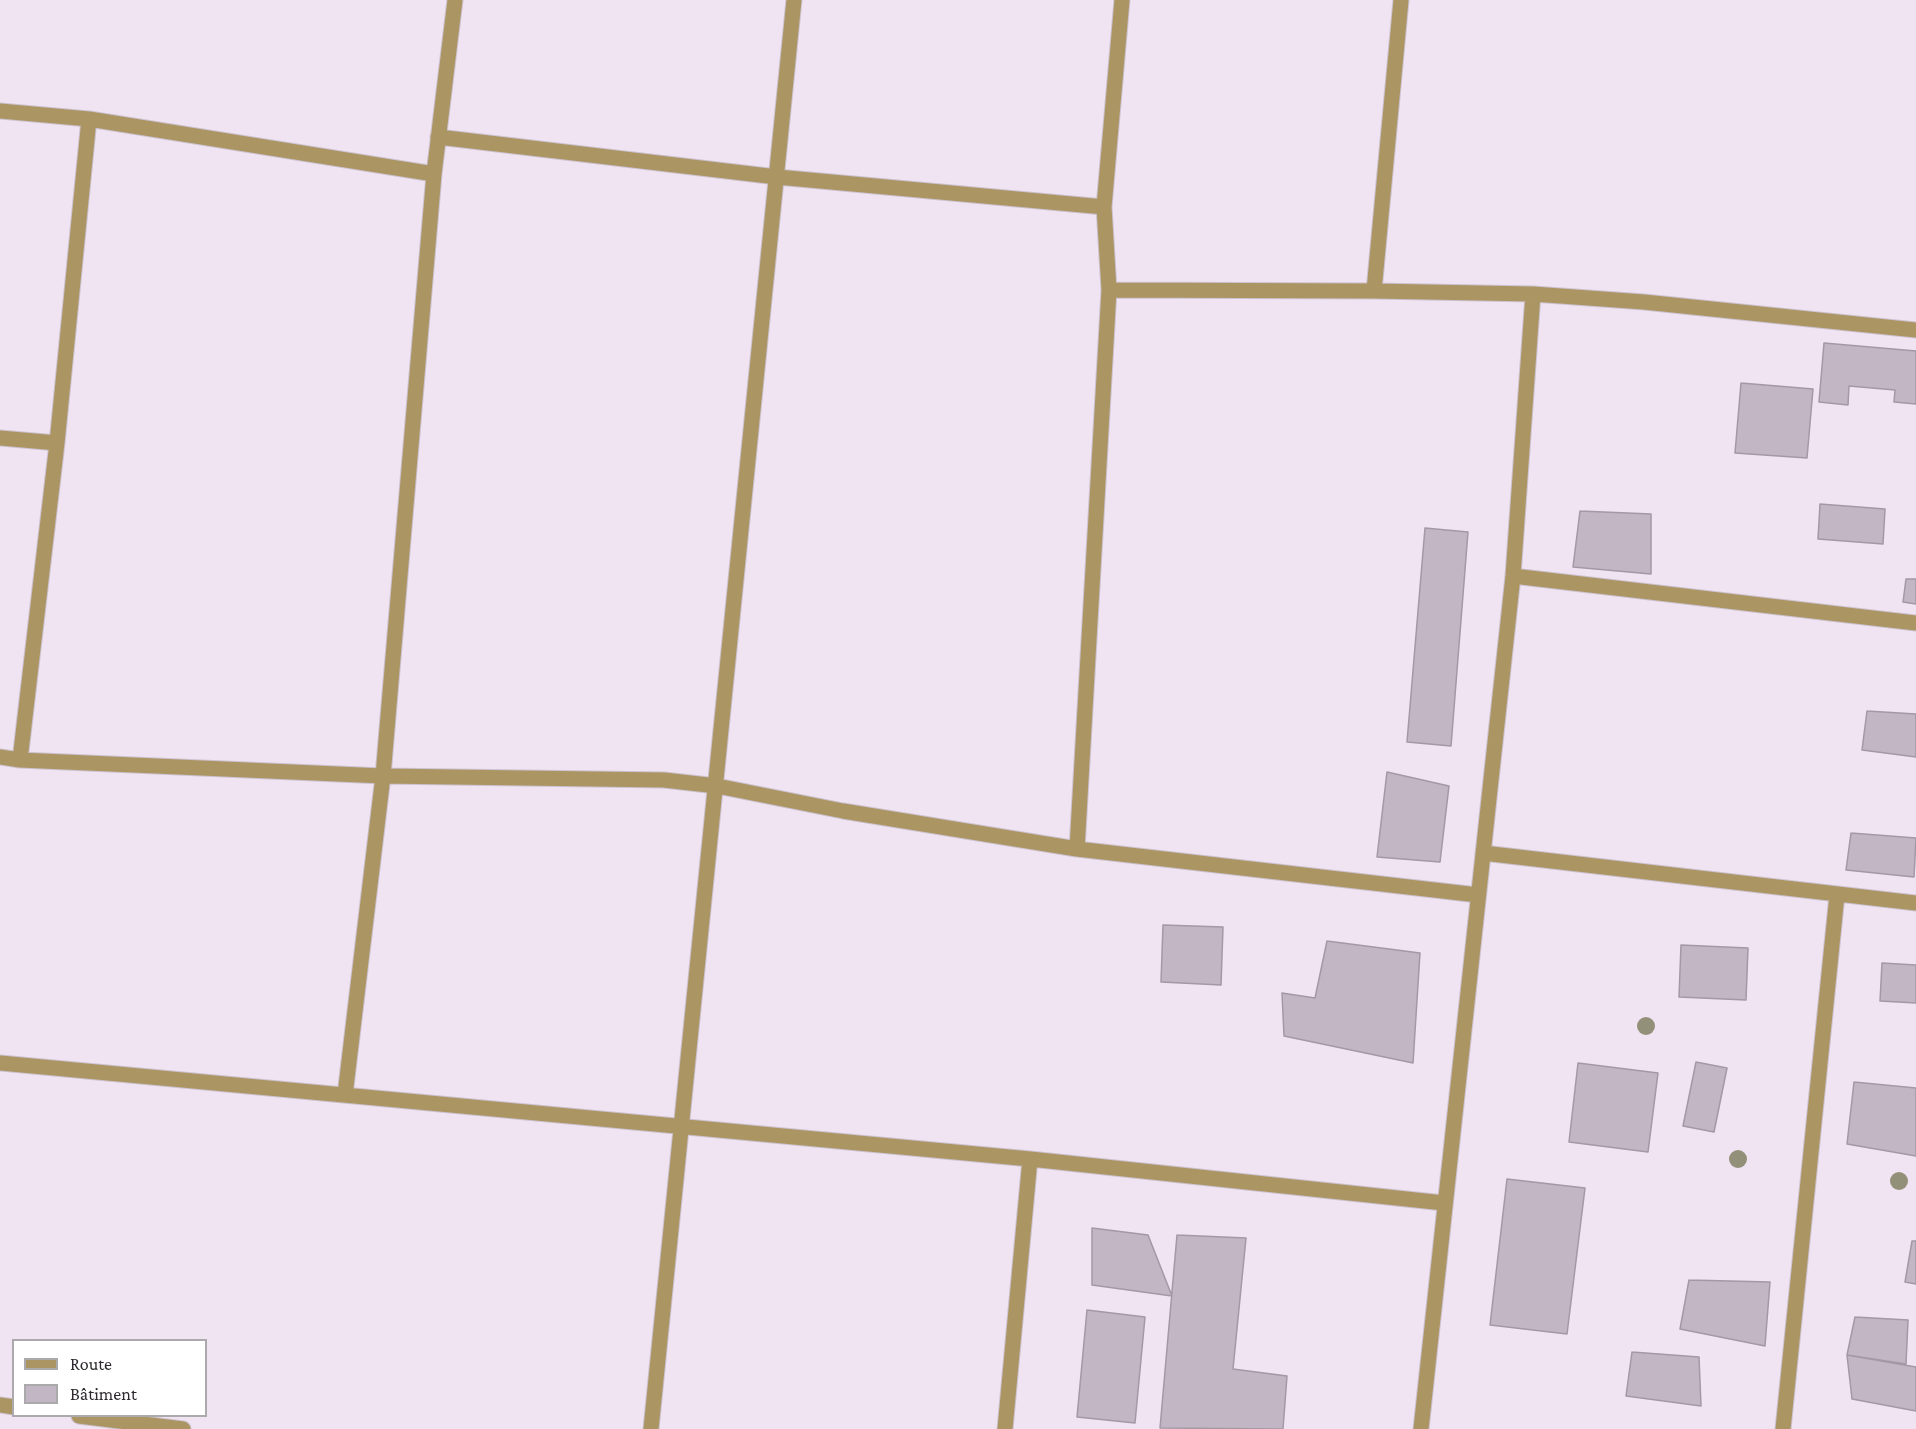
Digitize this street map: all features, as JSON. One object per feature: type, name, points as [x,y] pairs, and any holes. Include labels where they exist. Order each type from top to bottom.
[{"type":"street","points":[[345,1095],[383,776],[434,174],[455,0]]},
{"type":"street","points":[[651,1429],[794,0]]},
{"type":"street","points":[[1077,849],[1109,290],[1104,207],[1122,0]]},
{"type":"street","points":[[1374,291],[1401,0]]},
{"type":"street","points":[[0,111],[89,119],[434,174]]},
{"type":"street","points":[[20,760],[57,443],[89,119]]},
{"type":"street","points":[[438,137],[777,177],[1104,207]]},
{"type":"street","points":[[1109,290],[1533,294],[1644,302],[1916,330]]},
{"type":"street","points":[[1421,1429],[1513,576],[1533,294]]},
{"type":"street","points":[[0,438],[57,443]]},
{"type":"street","points":[[1513,576],[1916,623]]},
{"type":"street","points":[[0,757],[20,760],[383,776],[664,780],[717,786],[843,811],[1077,849],[1478,895]]},
{"type":"street","points":[[1483,853],[1916,903]]},
{"type":"street","points":[[1783,1429],[1836,895]]},
{"type":"street","points":[[0,1063],[1030,1160],[1444,1203]]},
{"type":"street","points":[[1005,1429],[1030,1160]]},
{"type":"street","points":[[87,1417],[183,1429]]},
{"type":"building","points":[[1824,343],[1916,351],[1916,404],[1894,402],[1895,390],[1849,386],[1848,405],[1819,402]]},
{"type":"building","points":[[1741,383],[1813,389],[1807,458],[1735,453]]},
{"type":"building","points":[[1820,504],[1885,509],[1883,544],[1818,539]]},
{"type":"building","points":[[1580,511],[1651,514],[1651,574],[1573,567]]},
{"type":"building","points":[[1425,528],[1468,532],[1451,746],[1407,742]]},
{"type":"building","points":[[1906,579],[1916,579],[1916,604],[1903,602]]},
{"type":"building","points":[[1867,711],[1916,714],[1916,757],[1862,750]]},
{"type":"building","points":[[1387,772],[1449,786],[1440,862],[1377,857]]},
{"type":"building","points":[[1851,833],[1916,838],[1914,877],[1846,870]]},
{"type":"building","points":[[1163,925],[1223,927],[1221,985],[1161,982]]},
{"type":"building","points":[[1327,941],[1420,953],[1413,1063],[1284,1036],[1282,993],[1315,998]]},
{"type":"building","points":[[1681,945],[1748,948],[1746,1000],[1679,997]]},
{"type":"building","points":[[1882,963],[1916,965],[1916,1003],[1880,1001]]},
{"type":"building","points":[[1696,1062],[1727,1068],[1714,1132],[1683,1126]]},
{"type":"building","points":[[1578,1063],[1658,1073],[1648,1152],[1569,1142]]},
{"type":"building","points":[[1854,1082],[1916,1088],[1916,1156],[1847,1144]]},
{"type":"building","points":[[1507,1179],[1585,1188],[1567,1334],[1490,1325]]},
{"type":"building","points":[[1092,1228],[1148,1235],[1172,1296],[1092,1285]]},
{"type":"building","points":[[1177,1235],[1246,1238],[1233,1369],[1287,1376],[1283,1429],[1160,1428]]},
{"type":"building","points":[[1912,1241],[1916,1241],[1916,1284],[1905,1282]]},
{"type":"building","points":[[1689,1280],[1770,1282],[1765,1346],[1680,1329]]},
{"type":"building","points":[[1087,1310],[1145,1317],[1135,1423],[1077,1417]]},
{"type":"building","points":[[1855,1317],[1908,1320],[1906,1364],[1847,1355]]},
{"type":"building","points":[[1632,1352],[1699,1357],[1701,1406],[1626,1396]]},
{"type":"building","points":[[1847,1355],[1916,1367],[1916,1411],[1852,1399]]}]
